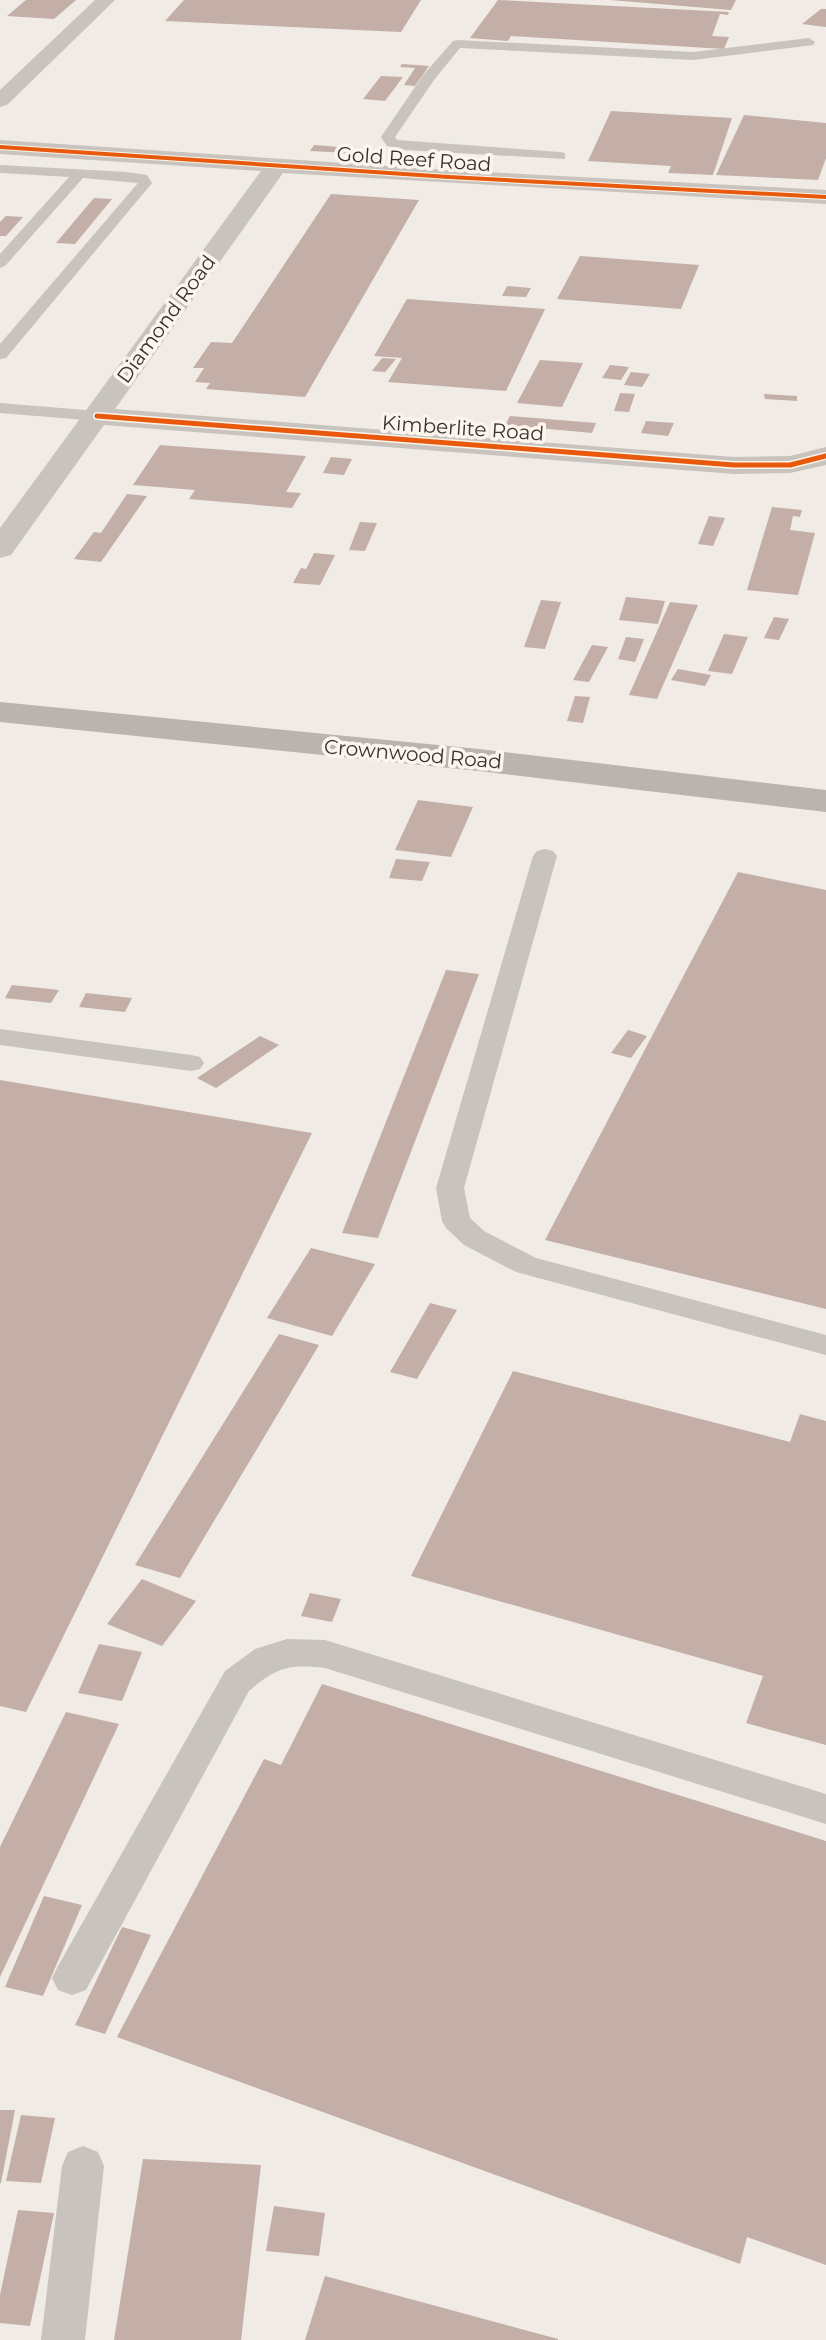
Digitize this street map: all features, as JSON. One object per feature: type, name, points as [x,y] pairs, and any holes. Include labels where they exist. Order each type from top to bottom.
[{"type":"main road","name":"Crownwood Road","points":[[0,712],[510,763],[826,801]]},
{"type":"street","points":[[0,101],[106,0]]},
{"type":"street","name":"Gold Reef Road","points":[[0,147],[826,197]]},
{"type":"street","name":"Diamond Road","points":[[0,549],[276,166]]},
{"type":"street","name":"Kimberlite Road","points":[[97,416],[706,463],[782,465],[826,456]]},
{"type":"lane","points":[[560,156],[405,146],[392,143],[388,137],[429,77],[457,44],[693,56],[809,42]]},
{"type":"lane","points":[[0,169],[127,176],[142,178],[145,183],[0,354]]},
{"type":"lane","points":[[0,263],[79,174]]},
{"type":"lane","points":[[0,408],[97,416]]},
{"type":"lane","points":[[545,856],[450,1188],[456,1221],[474,1238],[526,1265],[826,1345]]},
{"type":"lane","points":[[0,1037],[191,1063]]},
{"type":"lane","points":[[72,1978],[237,1681],[258,1662],[289,1650],[325,1654],[826,1809]]},
{"type":"lane","points":[[63,2340],[83,2166]]},
{"type":"building","points":[[26,0],[76,0],[54,19],[7,16]]},
{"type":"building","points":[[184,0],[421,0],[401,32],[165,21]]},
{"type":"building","points":[[498,0],[729,12],[728,15],[720,14],[712,36],[729,37],[724,49],[511,36],[508,41],[470,38]]},
{"type":"building","points":[[610,0],[736,0],[731,10]]},
{"type":"building","points":[[821,9],[826,9],[826,27],[802,24]]},
{"type":"building","points":[[402,64],[429,66],[415,86],[404,85],[415,68],[400,67]]},
{"type":"building","points":[[381,76],[403,77],[385,101],[363,99]]},
{"type":"building","points":[[611,111],[732,118],[713,175],[668,173],[671,166],[588,161]]},
{"type":"building","points":[[744,115],[826,123],[826,158],[818,180],[716,175]]},
{"type":"building","points":[[314,145],[352,148],[348,153],[310,151]]},
{"type":"building","points":[[331,194],[419,200],[305,397],[206,389],[210,383],[195,382],[204,368],[193,368],[211,342],[232,343]]},
{"type":"building","points":[[94,198],[112,199],[75,244],[56,243]]},
{"type":"building","points":[[6,216],[23,217],[6,236],[0,236],[0,222]]},
{"type":"building","points":[[580,256],[699,265],[681,309],[557,299]]},
{"type":"building","points":[[507,286],[531,288],[526,297],[502,296]]},
{"type":"building","points":[[407,299],[545,309],[506,391],[388,382],[402,358],[374,356]]},
{"type":"building","points":[[382,358],[396,359],[385,372],[372,371]]},
{"type":"building","points":[[540,360],[583,363],[562,407],[517,403]]},
{"type":"building","points":[[610,365],[629,367],[621,380],[602,378]]},
{"type":"building","points":[[631,372],[650,374],[642,387],[624,385]]},
{"type":"building","points":[[620,393],[635,394],[629,412],[614,411]]},
{"type":"building","points":[[764,394],[797,396],[797,401],[765,399]]},
{"type":"building","points":[[510,416],[596,423],[592,433],[505,425]]},
{"type":"building","points":[[646,421],[674,423],[668,436],[641,433]]},
{"type":"building","points":[[160,445],[306,456],[286,492],[301,493],[292,508],[189,499],[195,490],[133,485]]},
{"type":"building","points":[[331,457],[352,459],[344,475],[323,473]]},
{"type":"building","points":[[127,494],[147,496],[101,562],[74,559],[94,532],[101,533]]},
{"type":"building","points":[[772,507],[802,510],[800,517],[793,516],[790,530],[815,533],[798,595],[747,590]]},
{"type":"building","points":[[709,516],[725,518],[713,546],[698,544]]},
{"type":"building","points":[[360,522],[377,523],[365,551],[349,550]]},
{"type":"building","points":[[314,553],[335,555],[320,585],[293,583],[301,568],[306,569]]},
{"type":"building","points":[[626,597],[665,601],[658,624],[619,620]]},
{"type":"building","points":[[541,600],[561,602],[545,649],[524,647]]},
{"type":"building","points":[[670,602],[698,605],[657,699],[629,695]]},
{"type":"building","points":[[774,617],[789,619],[779,640],[764,638]]},
{"type":"building","points":[[724,634],[748,637],[732,674],[708,671]]},
{"type":"building","points":[[626,637],[644,639],[635,662],[618,659]]},
{"type":"building","points":[[592,645],[608,647],[589,682],[573,680]]},
{"type":"building","points":[[678,669],[711,675],[705,686],[671,680]]},
{"type":"building","points":[[575,696],[590,697],[583,723],[567,721]]},
{"type":"building","points":[[418,800],[473,807],[451,857],[395,850]]},
{"type":"building","points":[[396,859],[430,862],[422,881],[389,878]]},
{"type":"building","points":[[738,872],[826,890],[826,1309],[545,1240]]},
{"type":"building","points":[[446,970],[479,974],[378,1238],[342,1233]]},
{"type":"building","points":[[12,985],[59,990],[51,1003],[5,998]]},
{"type":"building","points":[[86,993],[132,998],[125,1012],[79,1007]]},
{"type":"building","points":[[628,1030],[647,1036],[631,1058],[611,1053]]},
{"type":"building","points":[[260,1036],[279,1045],[216,1088],[197,1078]]},
{"type":"building","points":[[0,1080],[312,1133],[26,1712],[0,1706]]},
{"type":"building","points":[[311,1248],[375,1264],[332,1336],[267,1318]]},
{"type":"building","points":[[430,1303],[457,1310],[417,1379],[390,1372]]},
{"type":"building","points":[[279,1334],[319,1345],[180,1578],[135,1565]]},
{"type":"building","points":[[513,1371],[790,1442],[800,1414],[826,1421],[826,1745],[746,1723],[763,1676],[411,1576]]},
{"type":"building","points":[[142,1579],[196,1601],[162,1646],[107,1624]]},
{"type":"building","points":[[310,1593],[341,1599],[332,1622],[301,1616]]},
{"type":"building","points":[[99,1644],[142,1652],[122,1701],[78,1693]]},
{"type":"building","points":[[322,1684],[826,1841],[826,2265],[747,2237],[740,2264],[117,2037],[264,1759],[281,1765]]},
{"type":"building","points":[[66,1712],[119,1724],[0,1977],[0,1847]]},
{"type":"building","points":[[44,1896],[82,1905],[43,1996],[5,1987]]},
{"type":"building","points":[[122,1927],[151,1935],[105,2034],[75,2025]]},
{"type":"building","points":[[0,2110],[15,2110],[1,2183],[0,2183]]},
{"type":"building","points":[[21,2115],[55,2118],[41,2183],[6,2181]]},
{"type":"building","points":[[143,2159],[261,2165],[241,2340],[114,2340]]},
{"type":"building","points":[[274,2206],[325,2213],[319,2256],[266,2251]]},
{"type":"building","points":[[18,2210],[54,2213],[30,2326],[0,2323],[0,2295]]},
{"type":"building","points":[[325,2276],[558,2339],[558,2340],[305,2340]]},
{"type":"cycle path","points":[[0,147],[449,177],[826,197]]},
{"type":"cycle path","points":[[97,416],[734,465],[790,465],[826,456]]}]
